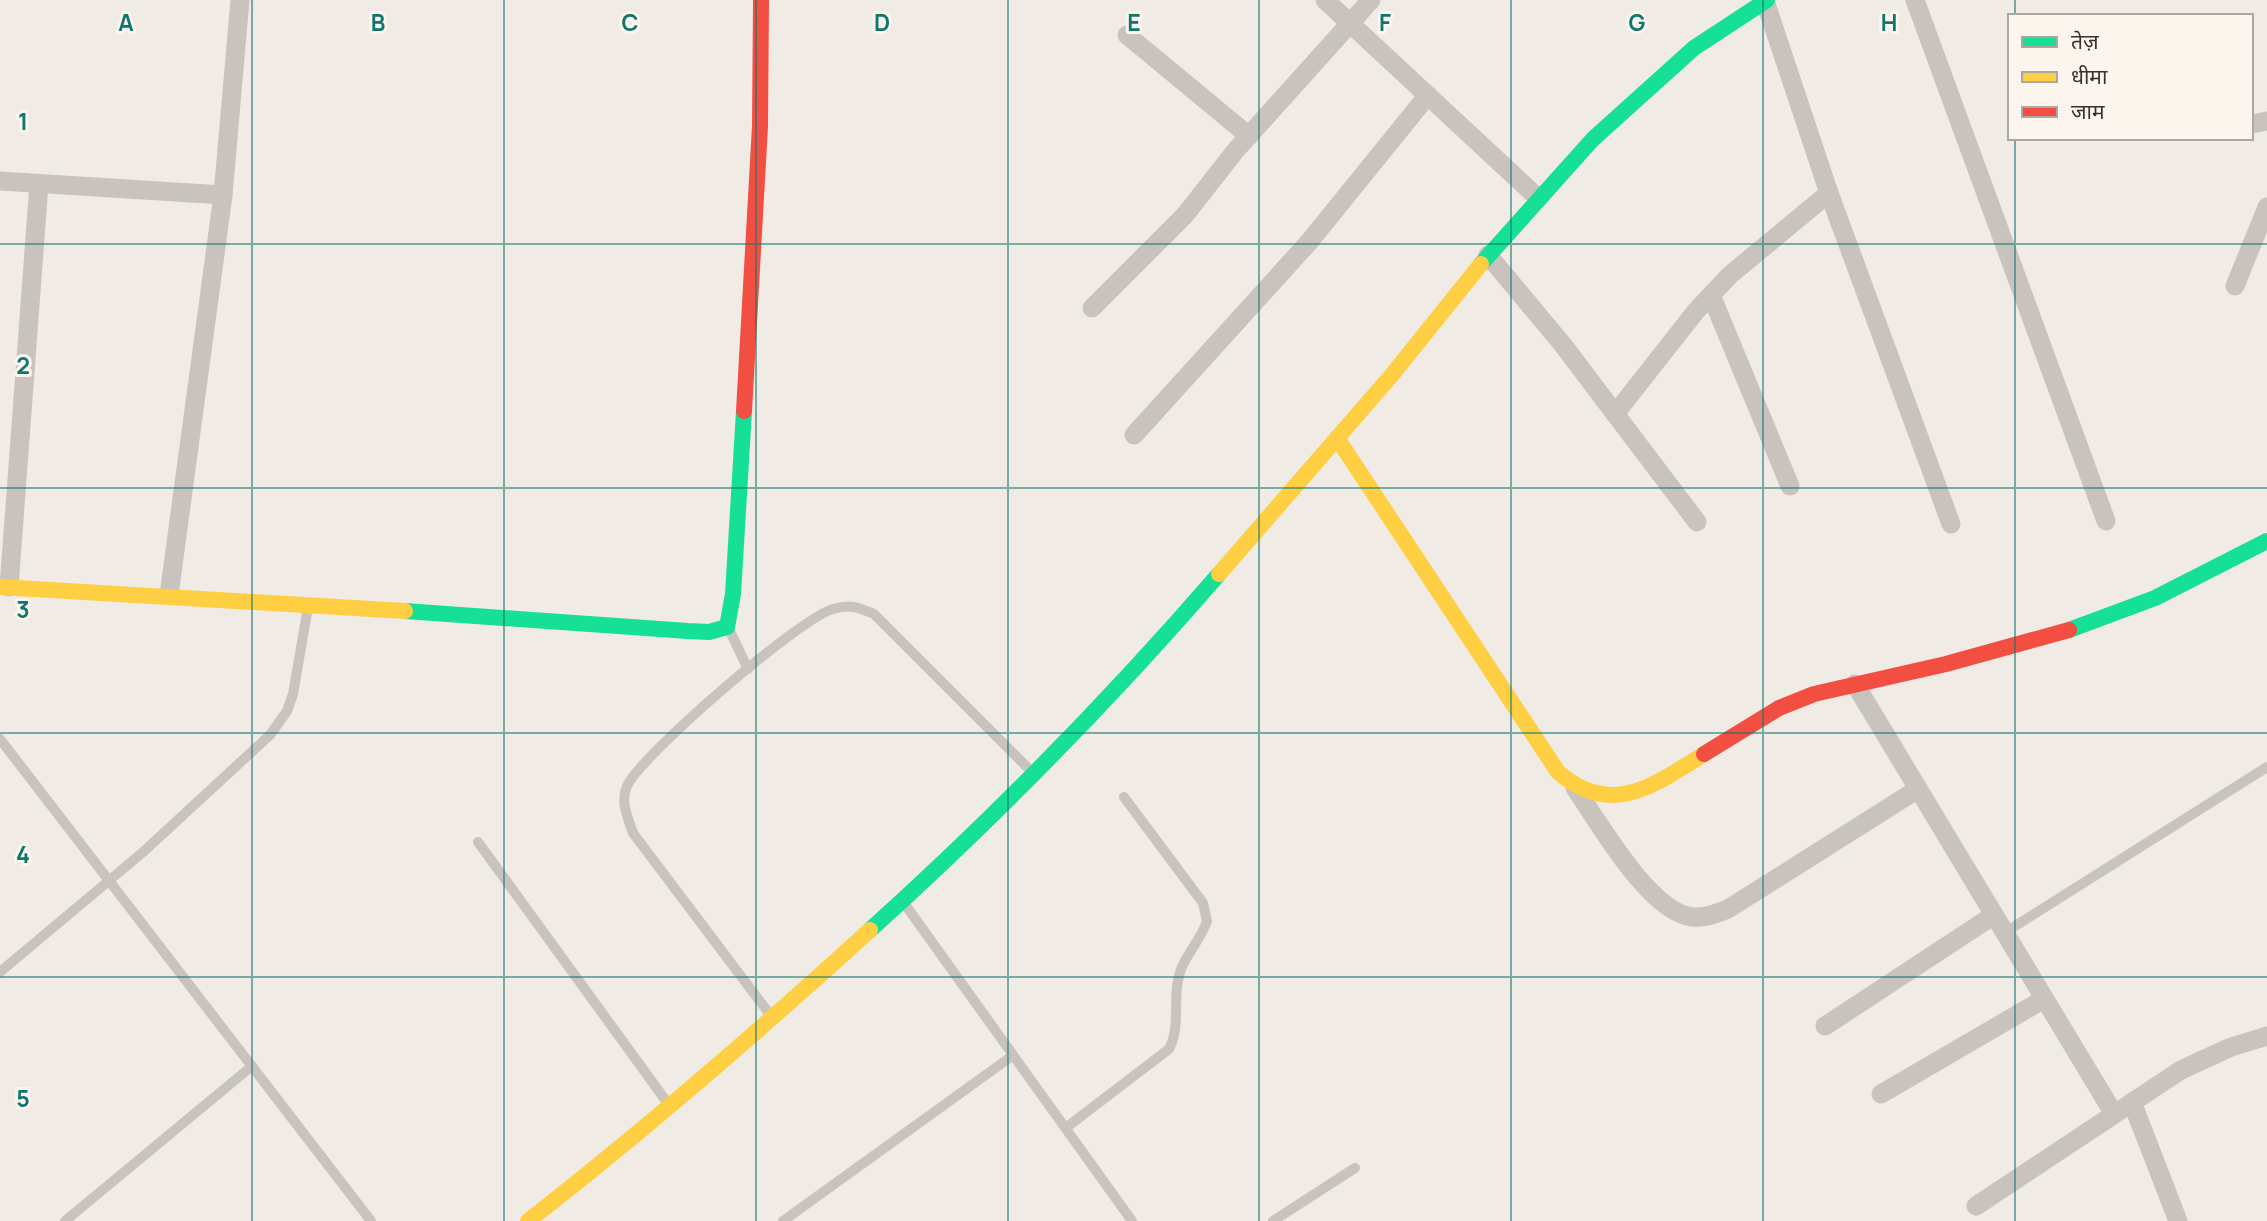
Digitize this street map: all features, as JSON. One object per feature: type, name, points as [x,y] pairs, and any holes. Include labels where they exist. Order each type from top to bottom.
[{"type":"street","points":[[169,595],[223,195],[240,0]]},
{"type":"street","points":[[39,184],[4,587],[169,595],[308,607],[719,631],[727,626],[733,594],[757,176],[761,0]]},
{"type":"street","points":[[1325,0],[1538,198]]},
{"type":"street","points":[[1092,308],[1185,215],[1249,136],[1371,0]]},
{"type":"street","points":[[1915,0],[2105,521]]},
{"type":"street","points":[[528,1221],[773,1019],[903,903],[1035,776],[1129,678],[1337,438],[1488,255],[1593,139],[1694,48],[1766,1],[1829,193],[1951,524]]},
{"type":"street","points":[[1127,35],[1249,136]]},
{"type":"street","points":[[1134,435],[1309,242],[1428,95]]},
{"type":"street","points":[[0,181],[223,195]]},
{"type":"street","points":[[1615,414],[1711,295],[1790,222],[1829,193]]},
{"type":"street","points":[[2235,286],[2267,207]]},
{"type":"street","points":[[1488,255],[1697,522]]},
{"type":"street","points":[[1711,295],[1790,486]]},
{"type":"street","points":[[1337,438],[1558,772],[1572,785],[1645,886],[1667,906],[1690,917],[1712,916],[1728,909],[1917,789]]},
{"type":"street","points":[[1572,785],[1591,794],[1613,796],[1634,790],[1801,698],[1930,668],[2087,625],[2166,593],[2267,541]]},
{"type":"street","points":[[1855,684],[2114,1114]]},
{"type":"street","points":[[1825,1026],[1994,915]]},
{"type":"street","points":[[1881,1094],[2044,999]]},
{"type":"street","points":[[1976,1206],[2180,1070],[2231,1047],[2267,1036]]},
{"type":"street","points":[[2132,1102],[2178,1221]]},
{"type":"lane","points":[[773,1019],[633,833],[624,809],[625,790],[636,769],[748,670],[811,619],[831,609],[853,605],[874,614],[1035,776]]},
{"type":"lane","points":[[0,972],[110,881],[270,736],[287,711],[293,694],[308,607]]},
{"type":"lane","points":[[727,626],[748,670]]},
{"type":"lane","points":[[0,739],[371,1221]]},
{"type":"lane","points":[[2004,933],[2267,768]]},
{"type":"lane","points":[[1067,1127],[1169,1049],[1176,1030],[1175,999],[1181,969],[1207,921],[1203,903],[1124,797]]},
{"type":"lane","points":[[478,842],[670,1106]]},
{"type":"lane","points":[[903,903],[1012,1056],[1067,1127],[1132,1221]]},
{"type":"lane","points":[[783,1221],[1012,1056]]},
{"type":"lane","points":[[65,1221],[251,1066]]},
{"type":"lane","points":[[1273,1221],[1355,1168]]},
{"type":"traffic: fast","points":[[1481,264],[1593,139],[1694,48],[1767,0]]},
{"type":"traffic: fast","points":[[405,611],[688,631],[709,632],[727,627],[733,594],[744,411]]},
{"type":"traffic: fast","points":[[2069,630],[2155,598],[2267,541]]},
{"type":"traffic: fast","points":[[870,930],[962,845],[1050,757],[1136,667],[1219,574]]},
{"type":"traffic: slow","points":[[1219,574],[1391,376],[1481,264]]},
{"type":"traffic: slow","points":[[1337,438],[1558,772],[1577,786],[1596,793],[1614,795],[1649,786],[1704,754]]},
{"type":"traffic: slow","points":[[0,587],[405,611]]},
{"type":"traffic: slow","points":[[528,1221],[702,1079],[870,930]]},
{"type":"traffic: jam","points":[[744,411],[760,126],[761,0]]},
{"type":"traffic: jam","points":[[1704,754],[1779,708],[1814,694],[1946,664],[2069,630]]}]
